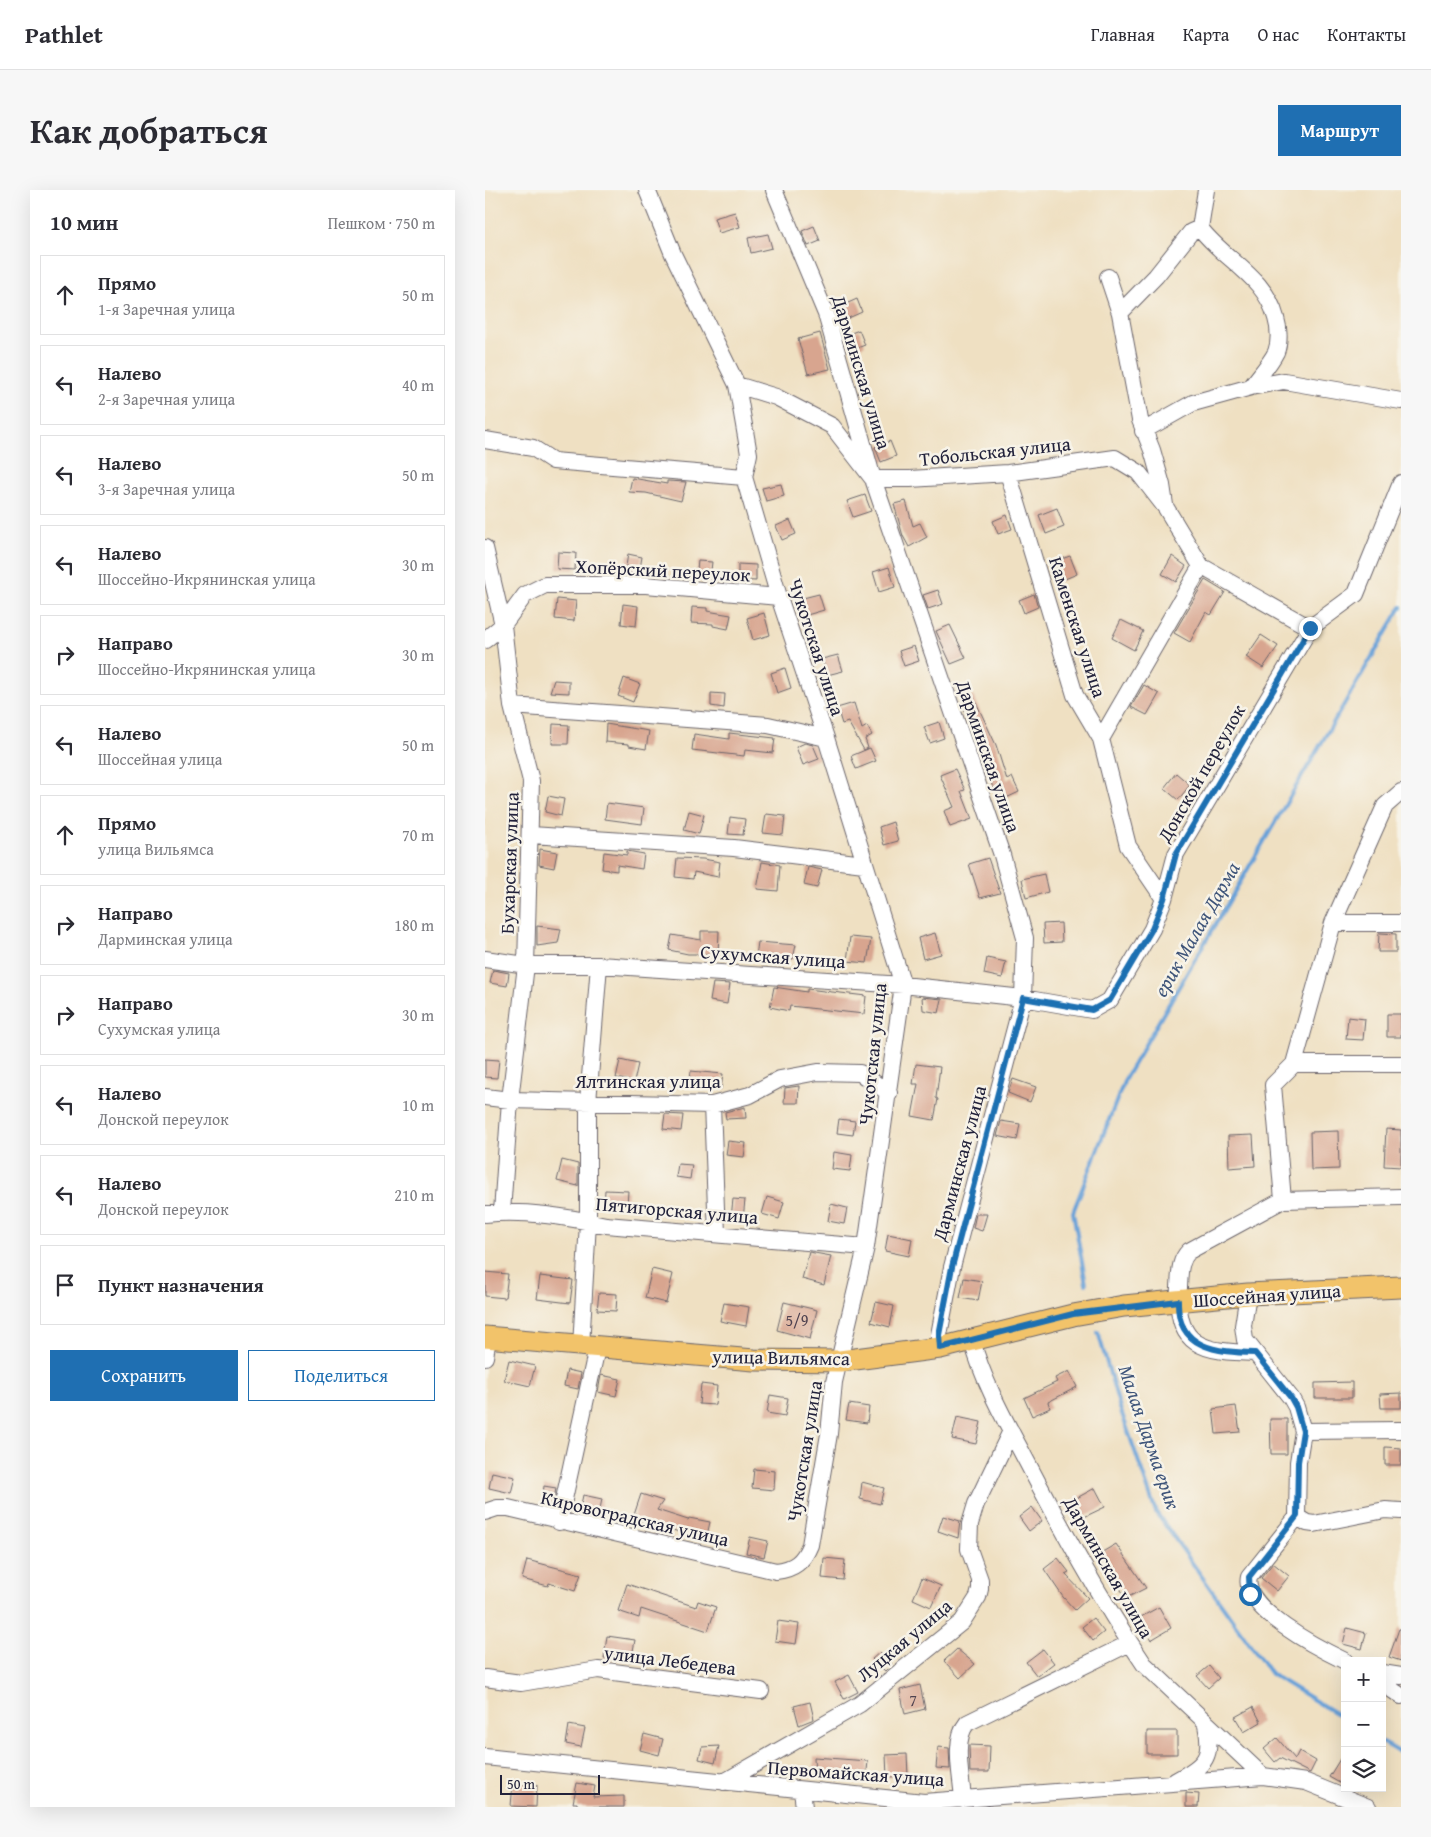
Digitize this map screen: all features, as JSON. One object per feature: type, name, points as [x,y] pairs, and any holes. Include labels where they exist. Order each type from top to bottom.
[{"type":"main road","name":"Шоссейная улица","points":[[1073,1314],[1248,1294],[1401,1288]]},
{"type":"main road","name":"улица Вильямса","points":[[486,1344],[589,1347],[753,1360],[840,1361],[940,1348],[1073,1314]]},
{"type":"street","points":[[485,440],[533,448],[553,461],[744,478],[749,454],[737,384],[673,254],[647,190]]},
{"type":"street","name":"Дарминская улица","points":[[774,190],[826,314],[873,479],[1002,855],[1025,938],[1023,998],[952,1267],[939,1335],[940,1348]]},
{"type":"street","points":[[1200,228],[1206,190]]},
{"type":"street","points":[[1119,313],[1155,276],[1191,232],[1200,228]]},
{"type":"street","points":[[1200,228],[1246,270],[1267,294],[1274,308],[1279,340],[1276,352],[1251,387]]},
{"type":"street","points":[[1108,277],[1119,313],[1143,431],[1152,450],[1163,485],[1166,508]]},
{"type":"street","points":[[1143,431],[1193,403],[1251,387],[1284,382],[1401,402]]},
{"type":"street","points":[[737,384],[777,397],[832,426],[873,479]]},
{"type":"street","name":"Тобольская улица","points":[[873,479],[910,479],[1008,473],[1115,458],[1131,465],[1138,472],[1166,508],[1201,566],[1310,628]]},
{"type":"street","name":"Каменская улица","points":[[1008,473],[1075,694],[1101,739],[1128,846],[1164,899]]},
{"type":"street","name":"Чукотская улица","points":[[744,478],[779,598],[826,738],[903,985],[866,1247],[834,1382],[829,1434],[810,1546],[805,1558],[795,1566],[776,1571]]},
{"type":"street","points":[[1310,628],[1355,594],[1401,483]]},
{"type":"street","name":"Бухарская улица","points":[[485,548],[503,625],[512,706],[531,781],[526,965],[509,1100],[502,1212]]},
{"type":"street","points":[[1101,739],[1201,566]]},
{"type":"street","name":"Хопёрский переулок","points":[[503,625],[525,595],[545,585],[646,585],[779,598]]},
{"type":"street","points":[[485,640],[503,625]]},
{"type":"street","name":"Донской переулок","points":[[1087,1009],[1098,1008],[1110,1000],[1152,929],[1164,899],[1176,854],[1310,628]]},
{"type":"street","points":[[512,706],[768,725],[826,738]]},
{"type":"street","points":[[1283,1200],[1272,1091],[1276,1080],[1293,1064],[1333,923],[1385,806],[1401,792]]},
{"type":"street","points":[[531,835],[734,848],[864,864]]},
{"type":"street","points":[[1333,923],[1401,923]]},
{"type":"street","name":"Сухумская улица","points":[[485,960],[526,965],[599,965],[903,985],[1023,998],[1087,1009]]},
{"type":"street","points":[[559,1522],[589,1347],[588,1102],[599,965]]},
{"type":"street","points":[[1293,1064],[1401,1064]]},
{"type":"street","name":"Ялтинская улица","points":[[485,1097],[509,1100],[712,1105],[750,1095],[780,1079],[818,1072],[860,1073],[889,1093]]},
{"type":"street","points":[[712,1105],[717,1234]]},
{"type":"street","points":[[1255,1353],[1221,1352],[1201,1345],[1181,1325],[1178,1301],[1180,1266],[1183,1257],[1189,1251],[1283,1200],[1401,1197]]},
{"type":"street","name":"Пятигорская улица","points":[[485,1214],[502,1212],[588,1222],[866,1247]]},
{"type":"street","points":[[1248,1294],[1243,1333],[1245,1340],[1291,1398],[1296,1407],[1303,1431],[1298,1462],[1297,1516],[1249,1577],[1250,1594],[1284,1627],[1341,1659]]},
{"type":"street","name":"Дарминская улица","points":[[972,1340],[976,1355],[1011,1431],[1079,1563],[1144,1664],[1263,1776]]},
{"type":"street","points":[[1303,1431],[1401,1430]]},
{"type":"street","name":"Луцкая улица","points":[[724,1782],[860,1704],[962,1622],[978,1597],[980,1589],[980,1580],[969,1550],[970,1524],[975,1504],[1011,1431]]},
{"type":"street","name":"Кировоградская улица","points":[[485,1512],[497,1508],[508,1508],[559,1522],[776,1571]]},
{"type":"street","points":[[1297,1516],[1307,1523],[1314,1524],[1385,1510],[1401,1511]]},
{"type":"street","points":[[963,1800],[960,1740],[963,1728],[967,1722],[1130,1643]]},
{"type":"street","name":"улица Лебедева","points":[[485,1678],[521,1683],[598,1670],[761,1691]]},
{"type":"street","points":[[1386,1673],[1401,1676]]},
{"type":"street","points":[[1386,1687],[1401,1696]]},
{"type":"street","points":[[1171,1784],[1200,1766],[1207,1754],[1210,1741],[1205,1721]]},
{"type":"street","name":"Первомайская улица","points":[[485,1757],[724,1782],[803,1799],[923,1802],[1263,1776],[1306,1782],[1368,1807]]},
{"type":"building","points":[[735,212],[740,227],[719,233],[714,218]]},
{"type":"building","points":[[814,226],[820,241],[808,246],[802,231]]},
{"type":"building","points":[[768,234],[772,248],[751,253],[748,238]]},
{"type":"building","points":[[857,299],[862,312],[844,320],[839,307]]},
{"type":"building","points":[[859,330],[865,345],[852,350],[846,335]]},
{"type":"building","points":[[820,333],[830,369],[808,374],[798,339]]},
{"type":"building","points":[[890,441],[896,456],[881,462],[875,447]]},
{"type":"building","points":[[632,478],[667,484],[667,481],[686,482],[681,501],[646,493],[629,492]]},
{"type":"building","points":[[781,484],[784,496],[766,501],[762,488]]},
{"type":"building","points":[[865,495],[871,511],[853,517],[847,501]]},
{"type":"building","points":[[906,501],[913,526],[920,523],[927,537],[909,547],[903,536],[894,504]]},
{"type":"building","points":[[1057,508],[1064,527],[1046,534],[1039,515]]},
{"type":"building","points":[[1007,515],[1012,529],[998,534],[993,521]]},
{"type":"building","points":[[790,520],[796,534],[782,540],[776,526]]},
{"type":"building","points":[[558,552],[576,553],[575,570],[557,569]]},
{"type":"building","points":[[628,554],[642,557],[639,574],[625,572]]},
{"type":"building","points":[[1070,556],[1077,574],[1060,581],[1053,562]]},
{"type":"building","points":[[1172,556],[1186,566],[1176,582],[1162,574]]},
{"type":"building","points":[[698,561],[712,562],[710,579],[696,577]]},
{"type":"building","points":[[738,564],[756,565],[756,581],[738,580]]},
{"type":"building","points":[[889,567],[895,587],[879,592],[873,572]]},
{"type":"building","points":[[1205,580],[1225,592],[1211,615],[1206,612],[1190,642],[1174,633]]},
{"type":"building","points":[[938,590],[943,604],[928,609],[923,595]]},
{"type":"building","points":[[819,594],[824,610],[807,615],[799,599]]},
{"type":"building","points":[[1034,594],[1038,607],[1024,613],[1019,600]]},
{"type":"building","points":[[557,599],[576,601],[574,621],[555,619]]},
{"type":"building","points":[[623,604],[638,606],[636,626],[621,624]]},
{"type":"building","points":[[692,607],[707,608],[707,611],[731,615],[728,629],[713,626],[713,624],[691,623]]},
{"type":"building","points":[[764,613],[770,635],[753,640],[747,618]]},
{"type":"building","points":[[1121,620],[1143,631],[1134,650],[1112,638]]},
{"type":"building","points":[[950,625],[966,658],[951,664],[936,631]]},
{"type":"building","points":[[1261,635],[1278,646],[1263,668],[1246,657]]},
{"type":"building","points":[[914,646],[919,661],[904,666],[899,651]]},
{"type":"building","points":[[838,655],[843,671],[827,675],[822,659]]},
{"type":"building","points":[[785,668],[791,688],[777,693],[771,673]]},
{"type":"building","points":[[624,678],[640,684],[633,702],[618,696]]},
{"type":"building","points":[[554,680],[569,681],[569,693],[550,692]]},
{"type":"building","points":[[1144,685],[1159,694],[1147,715],[1131,707]]},
{"type":"building","points":[[711,693],[725,694],[724,708],[711,706]]},
{"type":"building","points":[[973,696],[996,745],[1007,780],[1012,777],[1019,792],[1000,801],[990,781],[976,735],[961,702]]},
{"type":"building","points":[[854,703],[862,729],[867,726],[872,735],[865,739],[868,748],[864,750],[848,722],[842,724],[837,708]]},
{"type":"building","points":[[939,722],[944,738],[930,743],[924,727]]},
{"type":"building","points":[[553,724],[569,725],[568,744],[552,744]]},
{"type":"building","points":[[606,724],[649,731],[646,749],[629,746],[629,744],[605,742]]},
{"type":"building","points":[[729,733],[775,738],[773,753],[745,750],[744,756],[692,750],[694,734],[729,739]]},
{"type":"building","points":[[805,743],[813,745],[819,759],[803,765],[796,747]]},
{"type":"building","points":[[870,748],[876,761],[856,769],[851,756]]},
{"type":"building","points":[[955,769],[965,790],[961,791],[972,819],[950,827],[944,811],[954,807],[940,775]]},
{"type":"building","points":[[1176,773],[1190,785],[1178,800],[1164,788]]},
{"type":"building","points":[[548,796],[564,799],[561,816],[545,812]]},
{"type":"building","points":[[607,803],[644,808],[642,824],[605,819]]},
{"type":"building","points":[[689,811],[704,815],[699,834],[684,830]]},
{"type":"building","points":[[766,814],[785,816],[783,835],[763,833]]},
{"type":"building","points":[[730,817],[745,819],[743,835],[728,834]]},
{"type":"building","points":[[893,822],[898,841],[884,845],[879,827]]},
{"type":"building","points":[[540,849],[557,852],[554,868],[539,865]]},
{"type":"building","points":[[627,851],[644,854],[642,869],[617,865],[617,871],[602,869],[604,852],[627,855]]},
{"type":"building","points":[[677,858],[720,862],[718,877],[694,872],[693,879],[675,877]]},
{"type":"building","points":[[988,858],[1000,893],[980,898],[969,864]]},
{"type":"building","points":[[762,862],[780,865],[778,891],[757,889]]},
{"type":"building","points":[[808,867],[822,870],[817,888],[804,885]]},
{"type":"building","points":[[1044,874],[1048,892],[1026,898],[1022,879]]},
{"type":"building","points":[[1061,923],[1062,942],[1044,943],[1043,924]]},
{"type":"building","points":[[537,926],[561,929],[558,943],[537,946]]},
{"type":"building","points":[[701,931],[719,931],[718,954],[688,954],[669,950],[672,935],[701,940]]},
{"type":"building","points":[[935,933],[941,954],[923,959],[918,938]]},
{"type":"building","points":[[1379,933],[1396,934],[1396,952],[1378,952]]},
{"type":"building","points":[[850,937],[871,939],[867,963],[847,961]]},
{"type":"building","points":[[758,942],[796,945],[793,959],[770,955],[769,959],[756,957]]},
{"type":"building","points":[[987,958],[1006,962],[1002,978],[984,974]]},
{"type":"building","points":[[493,970],[509,973],[507,986],[490,983]]},
{"type":"building","points":[[713,983],[730,984],[727,1004],[710,1001]]},
{"type":"building","points":[[774,987],[807,992],[807,989],[866,996],[864,1014],[790,1006],[789,1011],[770,1007]]},
{"type":"building","points":[[922,997],[942,999],[939,1013],[923,1010]]},
{"type":"building","points":[[1387,1014],[1401,1014],[1401,1037],[1387,1037]]},
{"type":"building","points":[[1348,1017],[1365,1019],[1363,1040],[1346,1039]]},
{"type":"building","points":[[485,1059],[499,1060],[497,1078],[485,1077]]},
{"type":"building","points":[[620,1060],[638,1064],[634,1082],[616,1078]]},
{"type":"building","points":[[916,1064],[940,1067],[936,1098],[938,1099],[934,1120],[912,1116],[918,1084],[913,1084]]},
{"type":"building","points":[[691,1071],[723,1074],[721,1089],[689,1085]]},
{"type":"building","points":[[1013,1079],[1036,1087],[1030,1102],[1008,1093]]},
{"type":"building","points":[[799,1086],[798,1103],[784,1103],[785,1088]]},
{"type":"building","points":[[745,1107],[746,1118],[726,1119],[725,1112]]},
{"type":"building","points":[[665,1114],[683,1115],[681,1131],[663,1129]]},
{"type":"building","points":[[839,1119],[855,1121],[853,1135],[837,1133]]},
{"type":"building","points":[[1001,1121],[1020,1124],[1017,1140],[997,1136]]},
{"type":"building","points":[[1386,1129],[1401,1130],[1401,1167],[1384,1166]]},
{"type":"building","points":[[1338,1131],[1339,1169],[1311,1170],[1310,1132]]},
{"type":"building","points":[[1253,1135],[1255,1166],[1229,1168],[1228,1136]]},
{"type":"building","points":[[728,1141],[746,1143],[744,1157],[726,1155]]},
{"type":"building","points":[[834,1152],[852,1155],[850,1171],[832,1169]]},
{"type":"building","points":[[562,1160],[578,1164],[578,1186],[557,1181]]},
{"type":"building","points":[[678,1164],[692,1165],[690,1179],[676,1177]]},
{"type":"building","points":[[605,1190],[628,1191],[627,1206],[604,1205]]},
{"type":"building","points":[[767,1197],[784,1202],[779,1219],[762,1214]]},
{"type":"building","points":[[733,1199],[745,1200],[743,1219],[731,1218]]},
{"type":"building","points":[[831,1204],[847,1208],[844,1224],[828,1221]]},
{"type":"building","points":[[976,1214],[987,1214],[982,1231],[973,1228]]},
{"type":"building","points":[[888,1234],[912,1239],[909,1256],[885,1251]]},
{"type":"building","points":[[809,1252],[831,1256],[824,1285],[802,1279]]},
{"type":"building","points":[[652,1269],[673,1274],[666,1303],[645,1298]]},
{"type":"building","points":[[485,1272],[508,1274],[505,1298],[485,1296]]},
{"type":"building","points":[[540,1276],[573,1280],[570,1303],[537,1299]]},
{"type":"building","points":[[964,1278],[982,1281],[978,1301],[960,1298]]},
{"type":"building","points":[[599,1293],[617,1294],[616,1311],[597,1310]]},
{"type":"building","points":[[784,1302],[817,1310],[810,1339],[777,1330]]},
{"type":"building","points":[[876,1302],[894,1306],[890,1327],[871,1322]]},
{"type":"building","points":[[724,1303],[749,1307],[746,1326],[720,1321]]},
{"type":"building","points":[[509,1360],[535,1366],[530,1386],[504,1380]]},
{"type":"building","points":[[567,1370],[581,1373],[578,1389],[564,1386]]},
{"type":"building","points":[[1069,1371],[1077,1387],[1048,1402],[1050,1408],[1032,1416],[1024,1398],[1057,1382],[1055,1378]]},
{"type":"building","points":[[601,1375],[620,1379],[616,1396],[598,1392]]},
{"type":"building","points":[[1352,1382],[1352,1398],[1315,1398],[1315,1383]]},
{"type":"building","points":[[701,1384],[717,1386],[715,1405],[699,1404]]},
{"type":"building","points":[[1401,1393],[1401,1408],[1381,1408],[1380,1394]]},
{"type":"building","points":[[770,1395],[788,1398],[785,1416],[767,1413]]},
{"type":"building","points":[[849,1404],[869,1407],[867,1423],[846,1420]]},
{"type":"building","points":[[1236,1406],[1240,1432],[1216,1434],[1213,1409]]},
{"type":"building","points":[[957,1417],[981,1422],[976,1444],[952,1439]]},
{"type":"building","points":[[1270,1419],[1287,1419],[1287,1454],[1271,1454]]},
{"type":"building","points":[[1385,1447],[1401,1448],[1401,1465],[1385,1465]]},
{"type":"building","points":[[754,1469],[775,1471],[774,1490],[752,1488]]},
{"type":"building","points":[[492,1472],[515,1477],[511,1493],[489,1488]]},
{"type":"building","points":[[862,1482],[884,1488],[880,1504],[860,1499]]},
{"type":"building","points":[[544,1486],[556,1488],[553,1505],[542,1503]]},
{"type":"building","points":[[1095,1488],[1105,1507],[1082,1518],[1073,1500]]},
{"type":"building","points":[[641,1494],[663,1501],[657,1510],[688,1520],[689,1518],[710,1522],[706,1540],[633,1518]]},
{"type":"building","points":[[583,1495],[602,1499],[599,1514],[580,1510]]},
{"type":"building","points":[[1032,1507],[1042,1521],[1029,1531],[1019,1517]]},
{"type":"building","points":[[943,1516],[960,1521],[958,1538],[938,1531]]},
{"type":"building","points":[[750,1537],[768,1541],[764,1557],[746,1553]]},
{"type":"building","points":[[1116,1544],[1146,1588],[1126,1598],[1099,1554]]},
{"type":"building","points":[[824,1558],[845,1560],[843,1580],[822,1578]]},
{"type":"building","points":[[1058,1558],[1069,1572],[1065,1574],[1088,1598],[1075,1610],[1063,1597],[1044,1569]]},
{"type":"building","points":[[527,1560],[581,1574],[575,1591],[549,1583],[548,1586],[522,1579]]},
{"type":"building","points":[[1273,1563],[1289,1576],[1277,1591],[1261,1578]]},
{"type":"building","points":[[922,1578],[941,1586],[931,1607],[913,1599]]},
{"type":"building","points":[[627,1584],[696,1607],[698,1601],[716,1607],[708,1631],[641,1609],[639,1618],[618,1611]]},
{"type":"building","points":[[1159,1607],[1171,1628],[1151,1640],[1139,1618]]},
{"type":"building","points":[[1093,1618],[1104,1632],[1093,1641],[1082,1627]]},
{"type":"building","points":[[778,1621],[799,1624],[796,1644],[775,1641]]},
{"type":"building","points":[[1347,1628],[1366,1633],[1362,1649],[1343,1644]]},
{"type":"building","points":[[1399,1629],[1401,1629],[1401,1661],[1389,1657]]},
{"type":"building","points":[[607,1636],[635,1640],[631,1662],[604,1658]]},
{"type":"building","points":[[957,1649],[975,1664],[960,1678],[944,1661]]},
{"type":"building","points":[[1043,1649],[1054,1663],[1037,1676],[1026,1662]]},
{"type":"building","points":[[880,1652],[892,1664],[885,1671],[872,1659]]},
{"type":"building","points":[[1209,1666],[1219,1678],[1208,1688],[1197,1676]]},
{"type":"building","points":[[849,1675],[858,1692],[844,1699],[835,1682]]},
{"type":"building","points":[[920,1685],[925,1709],[905,1714],[900,1690]]},
{"type":"building","points":[[810,1702],[814,1719],[799,1725],[794,1706]]},
{"type":"building","points":[[1253,1707],[1261,1722],[1244,1732],[1235,1717]]},
{"type":"building","points":[[569,1725],[585,1728],[581,1747],[566,1744]]},
{"type":"building","points":[[1147,1731],[1177,1731],[1177,1754],[1147,1754]]},
{"type":"building","points":[[644,1734],[663,1739],[659,1755],[640,1750]]},
{"type":"building","points":[[1277,1738],[1295,1759],[1299,1751],[1316,1761],[1310,1773],[1280,1758],[1275,1762],[1264,1749]]},
{"type":"building","points":[[969,1745],[990,1746],[989,1772],[970,1772]]},
{"type":"building","points":[[719,1746],[715,1763],[699,1759],[702,1747]]},
{"type":"building","points":[[938,1747],[949,1748],[950,1769],[936,1768]]},
{"type":"building","points":[[907,1754],[908,1776],[887,1777],[886,1755]]},
{"type":"building","points":[[814,1757],[868,1761],[866,1780],[846,1777],[846,1775],[815,1777]]},
{"type":"building","points":[[1341,1758],[1341,1784],[1329,1777]]},
{"type":"building","points":[[513,1783],[537,1785],[536,1807],[511,1806]]},
{"type":"building","points":[[577,1783],[595,1786],[593,1797],[624,1796],[624,1807],[577,1807],[577,1803],[573,1803]]},
{"type":"building","points":[[1186,1793],[1199,1794],[1198,1807],[1186,1807]]},
{"type":"waterway","name":"ерик Малая Дарма","points":[[1086,1284],[1073,1212],[1125,1079],[1401,607]]},
{"type":"waterway","name":"Малая Дарма ерик","points":[[1098,1332],[1119,1405],[1156,1512],[1271,1674],[1341,1717]]},
{"type":"waterway","name":"Малая Дарма ерик","points":[[1386,1744],[1401,1753]]},
{"type":"route","points":[[1250,1594],[1247,1582],[1249,1577],[1297,1516],[1298,1462],[1303,1431],[1296,1407],[1291,1398],[1255,1353],[1221,1352],[1201,1345],[1189,1336],[1181,1325],[1178,1301],[1124,1306],[1073,1314],[940,1348],[939,1335],[952,1267],[1023,998],[1092,1010],[1105,1005],[1110,1000],[1152,929],[1164,899],[1176,854],[1310,628]]}]
